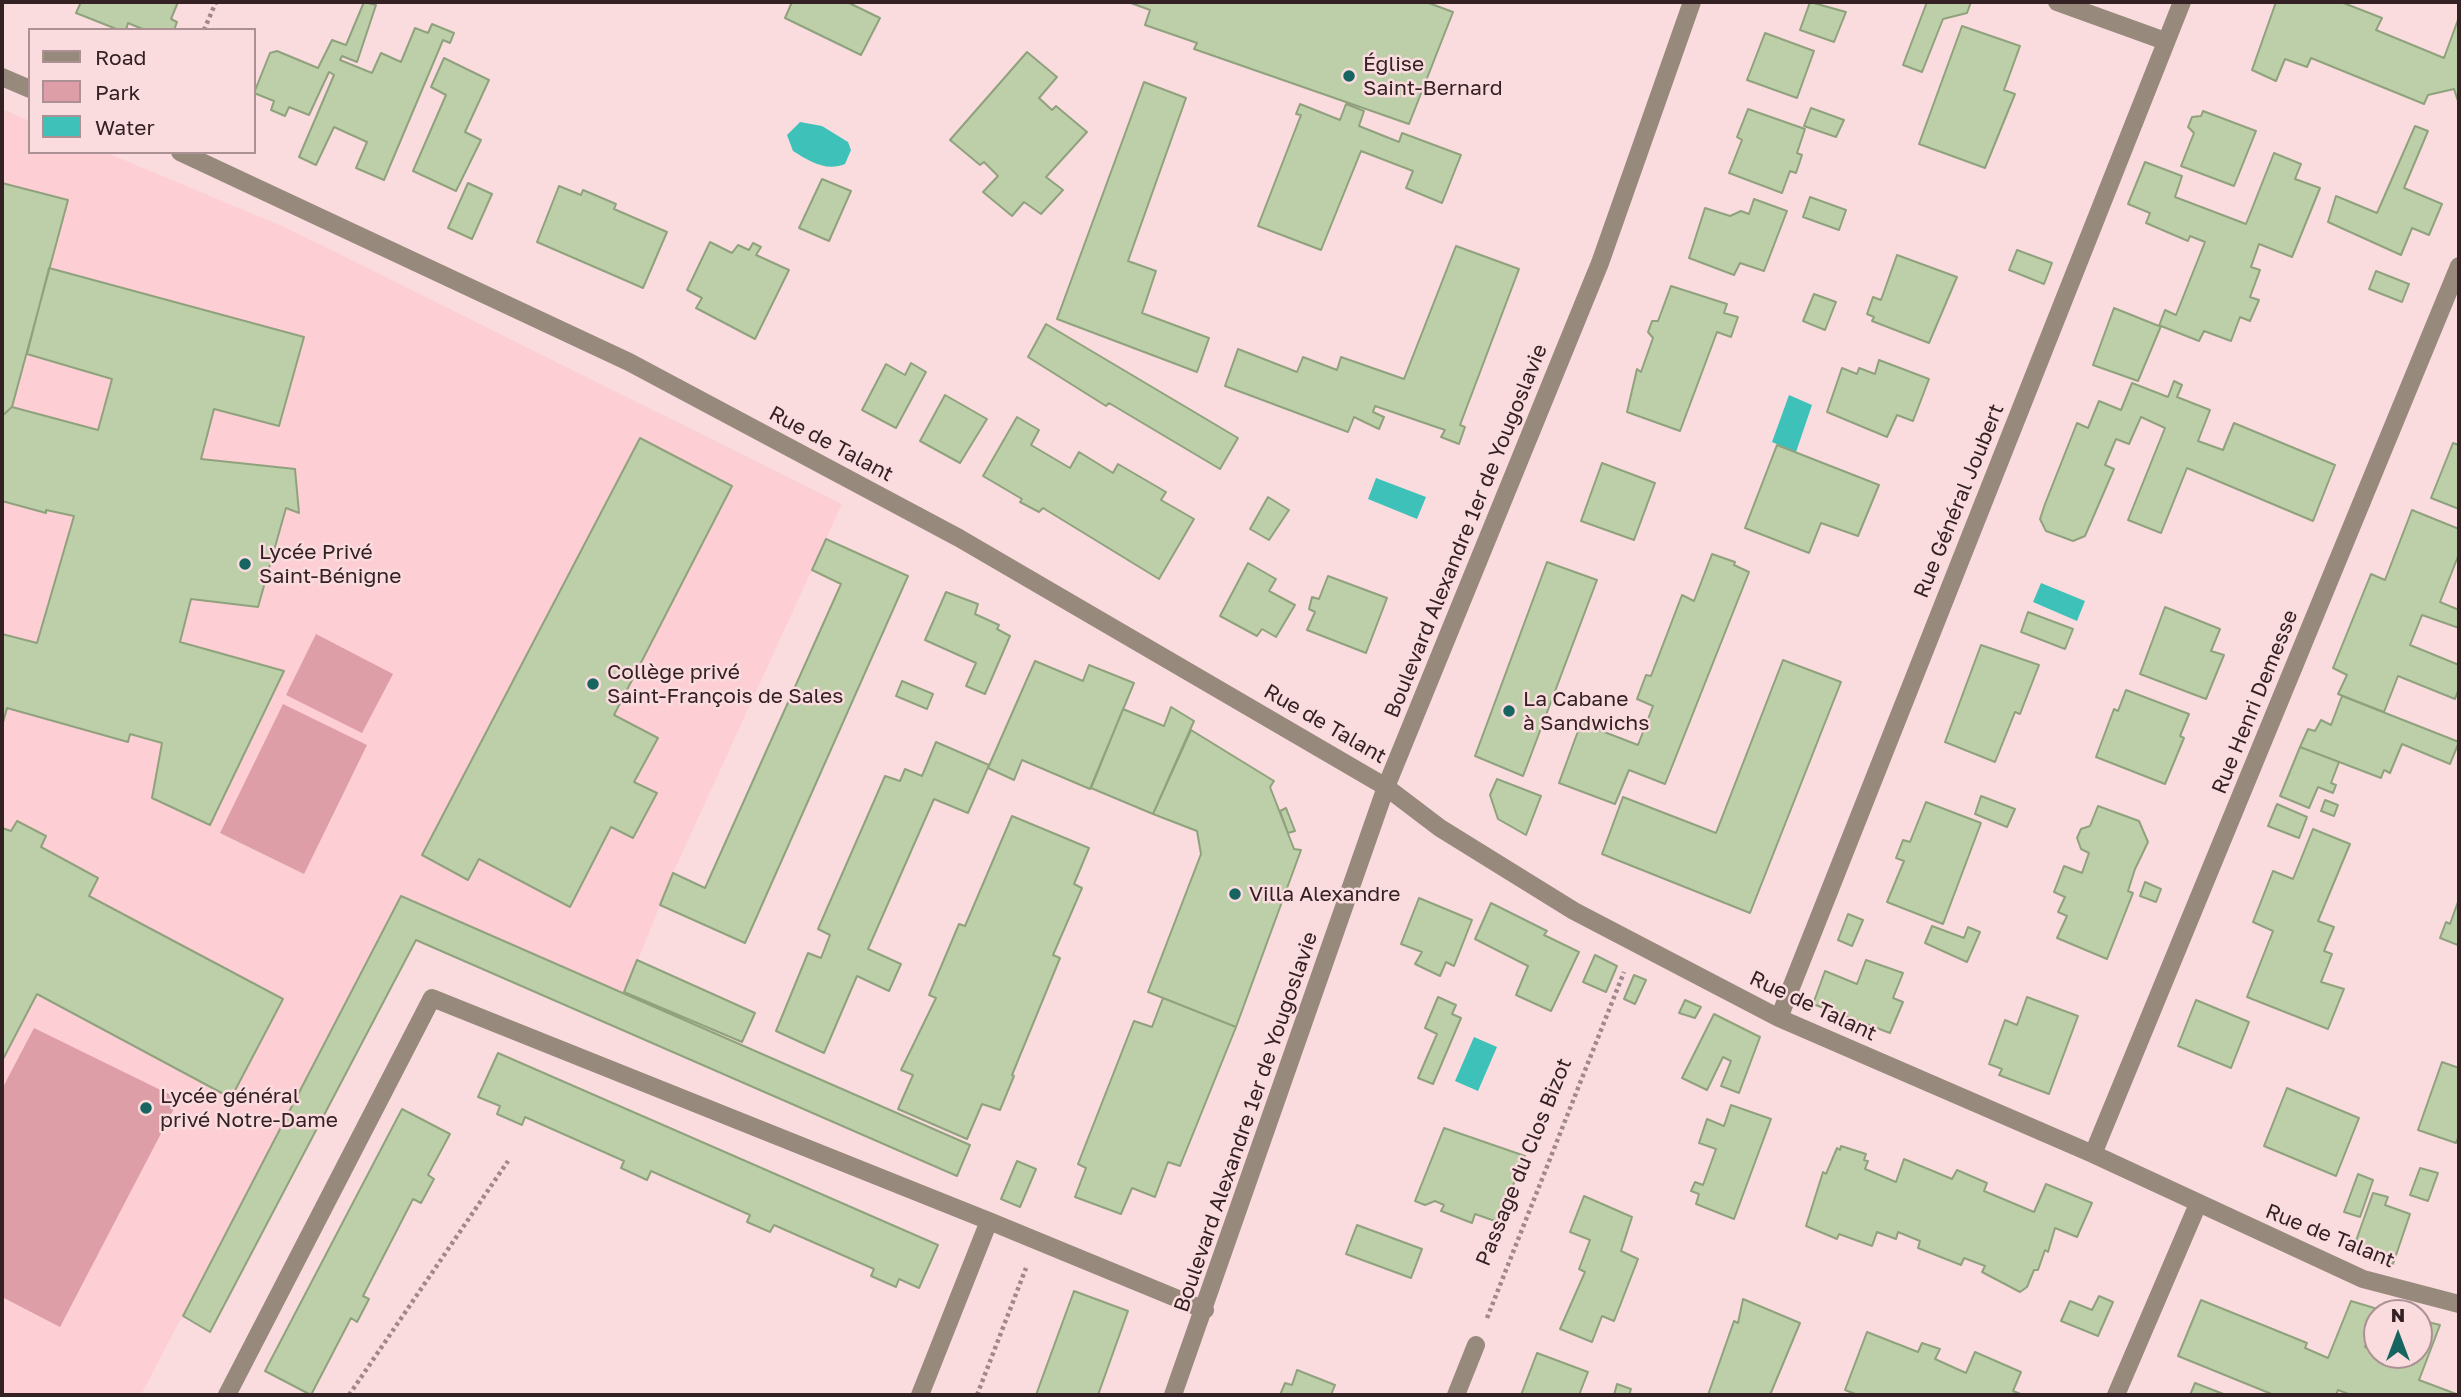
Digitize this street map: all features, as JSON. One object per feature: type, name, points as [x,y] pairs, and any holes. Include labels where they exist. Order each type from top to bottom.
[{"type":"street","name":"Boulevard Alexandre 1er de Yougoslavie","points":[[1174,1395],[1387,787],[1600,263],[1692,2]]},
{"type":"street","points":[[2057,2],[2165,41]]},
{"type":"street","name":"Rue Général Joubert","points":[[1780,1018],[2182,2]]},
{"type":"street","points":[[2,77],[28,88]]},
{"type":"street","name":"Rue de Talant","points":[[184,154],[629,362],[959,538],[1387,787],[1440,828],[1636,945],[1780,1018],[2093,1154],[2363,1279],[2459,1304]]},
{"type":"street","name":"Rue Henri Demesse","points":[[2093,1154],[2459,266]]},
{"type":"street","points":[[227,1395],[432,998],[1205,1310]]},
{"type":"street","points":[[2116,1395],[2198,1204]]},
{"type":"street","points":[[920,1395],[989,1221]]},
{"type":"street","points":[[1456,1395],[1476,1345]]},
{"type":"path","points":[[205,28],[216,2]]},
{"type":"path","name":"Passage du Clos Bizot","points":[[1476,1345],[1636,945]]},
{"type":"path","points":[[349,1395],[508,1161]]},
{"type":"path","points":[[977,1395],[1037,1241]]},
{"type":"shaded area","points":[[2,109],[28,120],[28,154],[110,154],[289,229],[842,504],[673,873],[624,995],[401,896],[141,1395],[2,1395]]},
{"type":"green space","points":[[316,634],[393,674],[362,733],[286,695]]},
{"type":"green space","points":[[283,704],[367,745],[304,874],[220,833]]},
{"type":"green space","points":[[34,1028],[179,1099],[60,1327],[2,1297],[2,1089]]},
{"type":"water","points":[[800,122],[822,126],[848,142],[851,150],[845,164],[824,166],[793,151],[787,135]]},
{"type":"water","points":[[1789,395],[1812,405],[1796,452],[1772,442]]},
{"type":"water","points":[[1376,478],[1426,497],[1417,519],[1368,499]]},
{"type":"water","points":[[2041,583],[2085,601],[2077,621],[2033,602]]},
{"type":"water","points":[[1474,1037],[1497,1047],[1478,1091],[1455,1081]]},
{"type":"building","points":[[81,2],[178,2],[171,19],[177,22],[175,28],[140,28],[128,23],[127,28],[114,28],[76,13]]},
{"type":"building","points":[[364,2],[376,5],[357,62],[342,56],[340,60],[372,73],[381,53],[401,62],[415,28],[428,33],[432,24],[454,33],[450,43],[443,40],[384,180],[356,168],[367,142],[334,127],[316,165],[299,157],[334,75],[329,72],[309,115],[289,107],[285,116],[271,110],[274,101],[256,94],[270,53],[277,51],[318,68],[332,40],[346,45]]},
{"type":"building","points":[[792,2],[847,2],[880,18],[861,55],[785,18]]},
{"type":"building","name":"Église Saint-Bernard","points":[[1128,2],[1426,2],[1453,12],[1409,124],[1194,49],[1197,43],[1145,25],[1150,10]]},
{"type":"building","points":[[1810,2],[1846,12],[1834,42],[1800,30]]},
{"type":"building","points":[[1927,2],[1971,2],[1967,13],[1943,19],[1922,72],[1903,65]]},
{"type":"building","points":[[2276,2],[2341,2],[2382,18],[2376,30],[2444,58],[2459,17],[2459,104],[2454,89],[2428,95],[2424,104],[2311,58],[2307,67],[2285,59],[2276,81],[2252,70]]},
{"type":"building","points":[[1962,26],[2020,46],[2004,90],[2015,94],[1985,168],[1919,144]]},
{"type":"building","points":[[1765,33],[1814,51],[1797,98],[1747,80]]},
{"type":"building","points":[[1027,52],[1057,77],[1039,98],[1052,110],[1056,106],[1087,132],[1046,177],[1063,190],[1041,214],[1024,202],[1012,216],[983,192],[998,176],[984,162],[980,165],[950,140]]},
{"type":"building","points":[[444,58],[489,80],[465,132],[481,140],[456,191],[413,171],[446,95],[431,87]]},
{"type":"building","points":[[1144,82],[1186,98],[1128,261],[1156,271],[1142,313],[1209,338],[1197,372],[1057,319]]},
{"type":"building","points":[[1300,104],[1340,120],[1346,104],[1364,111],[1359,126],[1399,142],[1402,133],[1461,155],[1442,203],[1406,188],[1413,171],[1361,151],[1321,250],[1258,226],[1301,115],[1296,114]]},
{"type":"building","points":[[1811,108],[1844,120],[1836,137],[1804,126]]},
{"type":"building","points":[[1748,109],[1805,129],[1797,153],[1802,155],[1796,173],[1790,171],[1782,193],[1729,173],[1742,140],[1737,137]]},
{"type":"building","points":[[2203,111],[2256,131],[2234,186],[2181,166],[2194,133],[2188,127],[2192,117],[2201,116]]},
{"type":"building","points":[[2415,126],[2428,131],[2404,188],[2442,204],[2429,235],[2412,228],[2401,255],[2328,222],[2336,196],[2377,213]]},
{"type":"building","points":[[2274,153],[2301,164],[2295,179],[2320,188],[2292,257],[2259,244],[2251,267],[2260,270],[2250,297],[2259,300],[2250,321],[2240,317],[2231,341],[2204,331],[2199,341],[2161,326],[2138,381],[2093,365],[2114,308],[2159,326],[2165,310],[2176,315],[2205,242],[2190,236],[2188,241],[2146,223],[2150,213],[2128,204],[2145,162],[2182,176],[2175,197],[2246,224]]},
{"type":"building","points":[[822,179],[851,191],[829,241],[799,228]]},
{"type":"building","points":[[2,183],[68,200],[12,407],[2,416]]},
{"type":"building","points":[[468,183],[492,194],[472,239],[448,228]]},
{"type":"building","points":[[559,186],[581,195],[583,190],[616,204],[614,209],[667,232],[643,288],[537,242]]},
{"type":"building","points":[[1810,197],[1846,210],[1839,230],[1803,217]]},
{"type":"building","points":[[1754,199],[1787,211],[1764,271],[1740,263],[1734,275],[1689,258],[1705,208],[1730,216],[1741,211],[1749,214]]},
{"type":"building","points":[[710,242],[732,253],[738,245],[749,250],[753,243],[761,247],[756,255],[789,270],[755,339],[696,308],[702,298],[687,290]]},
{"type":"building","points":[[1456,246],[1519,269],[1460,425],[1465,427],[1459,444],[1441,437],[1445,430],[1375,406],[1373,412],[1384,417],[1379,429],[1354,417],[1348,432],[1225,386],[1238,349],[1297,372],[1303,357],[1337,370],[1341,357],[1404,379]]},
{"type":"building","points":[[2017,250],[2052,263],[2044,284],[2009,270]]},
{"type":"building","points":[[1897,255],[1957,277],[1929,343],[1872,321],[1874,317],[1867,314],[1873,297],[1881,300]]},
{"type":"building","points":[[49,268],[304,337],[279,426],[214,409],[201,459],[295,469],[299,513],[286,508],[258,607],[191,599],[180,642],[284,671],[210,825],[152,798],[162,743],[130,734],[128,742],[7,708],[2,726],[2,634],[37,643],[74,516],[46,510],[46,513],[2,501],[2,416],[12,407],[98,430],[112,379],[27,354]]},
{"type":"building","points":[[2376,271],[2409,284],[2402,302],[2369,289]]},
{"type":"building","points":[[1671,286],[1727,304],[1724,313],[1738,317],[1731,337],[1717,332],[1680,431],[1627,412],[1637,369],[1641,372],[1653,338],[1648,332],[1652,321],[1658,321]]},
{"type":"building","points":[[1814,294],[1836,302],[1825,330],[1803,321]]},
{"type":"building","points":[[1046,324],[1238,438],[1220,469],[1109,403],[1106,406],[1028,357]]},
{"type":"building","points":[[1879,360],[1929,379],[1913,421],[1897,415],[1887,437],[1827,412],[1842,368],[1857,374],[1859,368],[1875,374]]},
{"type":"building","points":[[911,363],[926,372],[896,428],[862,410],[886,364],[905,375]]},
{"type":"building","points":[[2174,381],[2182,385],[2177,397],[2210,410],[2198,441],[2223,450],[2234,423],[2335,465],[2313,521],[2187,468],[2161,533],[2128,520],[2165,428],[2141,417],[2129,444],[2116,439],[2105,465],[2114,469],[2085,536],[2073,541],[2046,531],[2040,519],[2077,423],[2088,428],[2099,401],[2121,410],[2132,383],[2168,397]]},
{"type":"building","points":[[945,395],[987,419],[960,463],[920,441]]},
{"type":"building","points":[[1017,417],[1039,430],[1031,445],[1070,468],[1079,452],[1113,473],[1118,464],[1166,492],[1161,500],[1194,519],[1159,579],[1043,508],[1039,512],[1020,502],[1022,499],[983,476]]},
{"type":"building","points":[[640,438],[732,486],[614,715],[658,738],[634,782],[657,793],[633,838],[611,827],[570,907],[479,859],[468,880],[422,855]]},
{"type":"building","points":[[2453,443],[2459,445],[2459,509],[2431,498]]},
{"type":"building","points":[[1777,445],[1879,485],[1858,536],[1821,523],[1809,553],[1745,528]]},
{"type":"building","points":[[1602,463],[1655,483],[1634,540],[1581,521]]},
{"type":"building","points":[[1268,497],[1289,510],[1269,540],[1250,529]]},
{"type":"building","points":[[2412,510],[2459,529],[2459,554],[2440,602],[2459,610],[2459,628],[2422,615],[2410,645],[2459,665],[2459,688],[2455,699],[2398,676],[2384,712],[2338,694],[2347,675],[2333,668],[2371,574],[2385,580]]},
{"type":"building","points":[[826,539],[908,576],[745,943],[660,905],[673,873],[705,888],[841,584],[812,570]]},
{"type":"building","points":[[1712,554],[1735,562],[1734,565],[1749,572],[1665,784],[1629,770],[1615,804],[1559,783],[1581,723],[1638,745],[1653,706],[1637,699],[1646,675],[1651,676],[1682,595],[1694,601]]},
{"type":"building","points":[[1547,562],[1597,580],[1523,776],[1475,756]]},
{"type":"building","points":[[1248,563],[1276,579],[1269,591],[1295,605],[1276,637],[1262,629],[1257,636],[1220,616]]},
{"type":"building","points":[[1328,576],[1387,598],[1366,653],[1307,630],[1315,612],[1309,609],[1312,597],[1319,599]]},
{"type":"building","points":[[946,592],[978,604],[975,614],[999,625],[997,629],[1010,636],[985,694],[966,686],[976,663],[925,640]]},
{"type":"building","points":[[2165,607],[2220,629],[2211,651],[2224,655],[2206,699],[2140,674]]},
{"type":"building","points":[[2028,612],[2073,629],[2065,649],[2021,632]]},
{"type":"building","points":[[1981,645],[2039,665],[2020,714],[2015,712],[1995,762],[1945,742]]},
{"type":"building","points":[[1783,660],[1841,682],[1750,913],[1602,854],[1623,797],[1716,833]]},
{"type":"building","points":[[1035,661],[1083,681],[1089,665],[1134,683],[1090,789],[1022,760],[1014,780],[988,768]]},
{"type":"building","points":[[902,681],[933,694],[927,709],[896,696]]},
{"type":"building","points":[[2126,690],[2189,714],[2180,736],[2184,738],[2165,784],[2096,757],[2114,709],[2118,711]]},
{"type":"building","points":[[2342,696],[2459,742],[2450,764],[2402,744],[2390,773],[2384,770],[2381,778],[2300,747],[2308,729],[2315,731],[2321,720],[2331,725]]},
{"type":"building","points":[[1171,707],[1194,721],[1153,814],[1091,788],[1123,709],[1164,726]]},
{"type":"building","name":"Villa Alexandre","points":[[1191,730],[1274,781],[1270,787],[1294,849],[1301,850],[1236,1027],[1148,992],[1201,854],[1197,831],[1153,814]]},
{"type":"building","points":[[936,742],[989,765],[968,813],[934,799],[868,949],[901,964],[889,991],[857,976],[824,1053],[776,1031],[808,953],[821,958],[830,935],[818,929],[885,776],[900,781],[905,769],[922,776]]},
{"type":"building","points":[[2300,747],[2339,762],[2331,783],[2336,785],[2333,793],[2318,787],[2309,808],[2280,796]]},
{"type":"building","points":[[1497,779],[1541,796],[1526,835],[1498,819],[1490,795]]},
{"type":"building","points":[[1981,796],[2015,809],[2007,827],[1975,814]]},
{"type":"building","points":[[2325,800],[2338,805],[2334,816],[2321,811]]},
{"type":"building","points":[[1926,802],[1981,823],[1943,924],[1887,902],[1904,861],[1896,858],[1903,840],[1910,842]]},
{"type":"building","points":[[2277,804],[2307,817],[2299,838],[2268,826]]},
{"type":"building","points":[[2098,806],[2139,821],[2148,842],[2135,869],[2128,891],[2133,893],[2107,959],[2057,938],[2067,916],[2058,912],[2065,897],[2054,892],[2064,866],[2082,873],[2089,853],[2081,849],[2077,838],[2081,829],[2090,826]]},
{"type":"building","points":[[1286,808],[1295,831],[1288,833],[1280,811]]},
{"type":"building","points":[[1012,816],[1089,848],[1074,884],[1082,888],[1053,955],[1060,958],[1000,1110],[982,1104],[967,1139],[898,1109],[913,1075],[901,1070],[936,998],[929,995],[959,924],[965,926]]},
{"type":"building","points":[[17,821],[46,836],[41,847],[98,878],[89,896],[283,999],[231,1098],[37,994],[2,1061],[2,828],[11,831]]},
{"type":"building","points":[[2313,829],[2350,844],[2318,921],[2334,927],[2324,951],[2332,954],[2321,982],[2344,989],[2328,1029],[2247,997],[2273,931],[2253,922],[2273,871],[2293,879]]},
{"type":"building","points":[[2145,882],[2161,889],[2156,902],[2140,896]]},
{"type":"building","points":[[401,896],[970,1145],[957,1176],[416,940],[210,1332],[183,1316]]},
{"type":"building","points":[[1419,898],[1472,920],[1454,966],[1446,962],[1440,976],[1415,964],[1422,952],[1401,944]]},
{"type":"building","points":[[2459,899],[2458,945],[2440,938],[2446,922],[2450,924]]},
{"type":"building","points":[[1491,903],[1547,931],[1544,935],[1579,952],[1551,1011],[1516,995],[1528,966],[1475,939]]},
{"type":"building","points":[[1848,914],[1863,920],[1852,946],[1838,940]]},
{"type":"building","points":[[1932,926],[1964,938],[1968,927],[1980,932],[1967,962],[1925,943]]},
{"type":"building","points":[[1595,955],[1617,966],[1606,992],[1583,982]]},
{"type":"building","points":[[637,960],[755,1013],[742,1042],[624,992]]},
{"type":"building","points":[[1866,960],[1903,973],[1893,998],[1903,1002],[1890,1033],[1813,1004],[1825,971],[1857,984]]},
{"type":"building","points":[[1634,975],[1646,980],[1635,1004],[1624,999]]},
{"type":"building","points":[[1438,997],[1456,1005],[1452,1014],[1461,1018],[1433,1084],[1418,1078],[1437,1034],[1425,1028]]},
{"type":"building","points":[[2027,997],[2078,1016],[2049,1094],[1999,1075],[2002,1069],[1989,1064],[2005,1020],[2017,1025]]},
{"type":"building","points":[[1163,998],[1236,1027],[1180,1166],[1168,1162],[1155,1197],[1132,1188],[1121,1214],[1075,1197],[1086,1168],[1078,1164],[1134,1021],[1152,1027]]},
{"type":"building","points":[[1685,1000],[1701,1007],[1695,1018],[1679,1013]]},
{"type":"building","points":[[2196,1000],[2249,1022],[2231,1068],[2178,1046]]},
{"type":"building","points":[[1714,1014],[1760,1037],[1739,1093],[1721,1086],[1731,1061],[1723,1057],[1707,1090],[1682,1078]]},
{"type":"building","points":[[498,1053],[938,1245],[919,1288],[899,1279],[896,1287],[871,1276],[874,1269],[774,1225],[770,1232],[747,1222],[750,1215],[651,1171],[647,1180],[621,1168],[624,1161],[525,1117],[522,1125],[497,1114],[500,1106],[478,1097]]},
{"type":"building","points":[[2442,1062],[2459,1068],[2459,1135],[2456,1143],[2418,1130]]},
{"type":"building","points":[[2287,1088],[2359,1118],[2336,1176],[2264,1146]]},
{"type":"building","points":[[1731,1105],[1771,1119],[1734,1219],[1696,1204],[1699,1194],[1691,1191],[1695,1182],[1703,1185],[1716,1149],[1699,1143],[1707,1119],[1724,1126]]},
{"type":"building","points":[[402,1109],[450,1134],[428,1175],[434,1179],[421,1203],[413,1199],[363,1296],[369,1299],[357,1322],[351,1318],[311,1395],[265,1371]]},
{"type":"building","points":[[1444,1128],[1525,1156],[1498,1222],[1475,1214],[1472,1223],[1441,1211],[1444,1205],[1435,1201],[1425,1205],[1415,1201]]},
{"type":"building","points":[[1841,1146],[1866,1154],[1864,1160],[1868,1161],[1865,1169],[1896,1182],[1904,1159],[1952,1179],[1957,1170],[1987,1183],[1984,1191],[2034,1212],[2046,1184],[2092,1203],[2077,1237],[2055,1228],[2048,1252],[2045,1250],[2038,1270],[2034,1270],[2027,1287],[2020,1292],[1982,1272],[1985,1266],[1964,1258],[1961,1265],[1918,1248],[1920,1241],[1898,1232],[1896,1239],[1877,1232],[1872,1246],[1839,1234],[1837,1239],[1806,1226],[1823,1172],[1826,1174],[1837,1148],[1840,1150]]},
{"type":"building","points":[[1017,1161],[1036,1169],[1020,1207],[1001,1199]]},
{"type":"building","points":[[2420,1168],[2438,1173],[2428,1201],[2410,1195]]},
{"type":"building","points":[[2358,1174],[2373,1180],[2360,1217],[2344,1212]]},
{"type":"building","points":[[2373,1193],[2388,1197],[2385,1205],[2410,1214],[2393,1264],[2352,1252]]},
{"type":"building","points":[[1584,1196],[1632,1217],[1621,1251],[1638,1259],[1614,1321],[1602,1316],[1592,1342],[1560,1329],[1585,1272],[1579,1269],[1590,1240],[1570,1232]]},
{"type":"building","points":[[1357,1225],[1422,1249],[1411,1278],[1346,1254]]},
{"type":"building","points":[[1074,1291],[1128,1311],[1098,1395],[1036,1395]]},
{"type":"building","points":[[2099,1296],[2113,1302],[2098,1336],[2061,1321],[2070,1301],[2092,1310]]},
{"type":"building","points":[[1743,1299],[1800,1323],[1770,1395],[1708,1395],[1734,1321],[1738,1323]]},
{"type":"building","points":[[2201,1300],[2307,1343],[2305,1348],[2328,1358],[2351,1301],[2363,1305],[2363,1369],[2423,1369],[2419,1380],[2459,1395],[2351,1395],[2338,1390],[2336,1395],[2274,1395],[2178,1356]]},
{"type":"building","points":[[2433,1323],[2440,1325],[2433,1343]]},
{"type":"building","points":[[1867,1332],[1918,1352],[1922,1343],[1940,1349],[1935,1359],[1966,1373],[1975,1352],[2021,1372],[2013,1391],[2023,1395],[1858,1395],[1845,1390]]},
{"type":"building","points":[[1537,1353],[1588,1372],[1579,1395],[1521,1395]]},
{"type":"building","points":[[1297,1370],[1335,1385],[1331,1395],[1280,1395],[1285,1383],[1292,1385]]},
{"type":"building","points":[[2195,1383],[2226,1395],[2190,1395]]},
{"type":"building","points":[[1617,1384],[1631,1389],[1629,1395],[1614,1395]]},
{"type":"place","name":"Église Saint-Bernard","points":[[1349,76]]},
{"type":"place","name":"Lycée Privé Saint-Bénigne","points":[[245,564]]},
{"type":"place","name":"Collège privé Saint-François de Sales","points":[[593,684]]},
{"type":"place","name":"La Cabane à Sandwichs","points":[[1509,711]]},
{"type":"place","name":"Villa Alexandre","points":[[1235,894]]},
{"type":"place","name":"Lycée général privé Notre-Dame","points":[[146,1108]]}]
